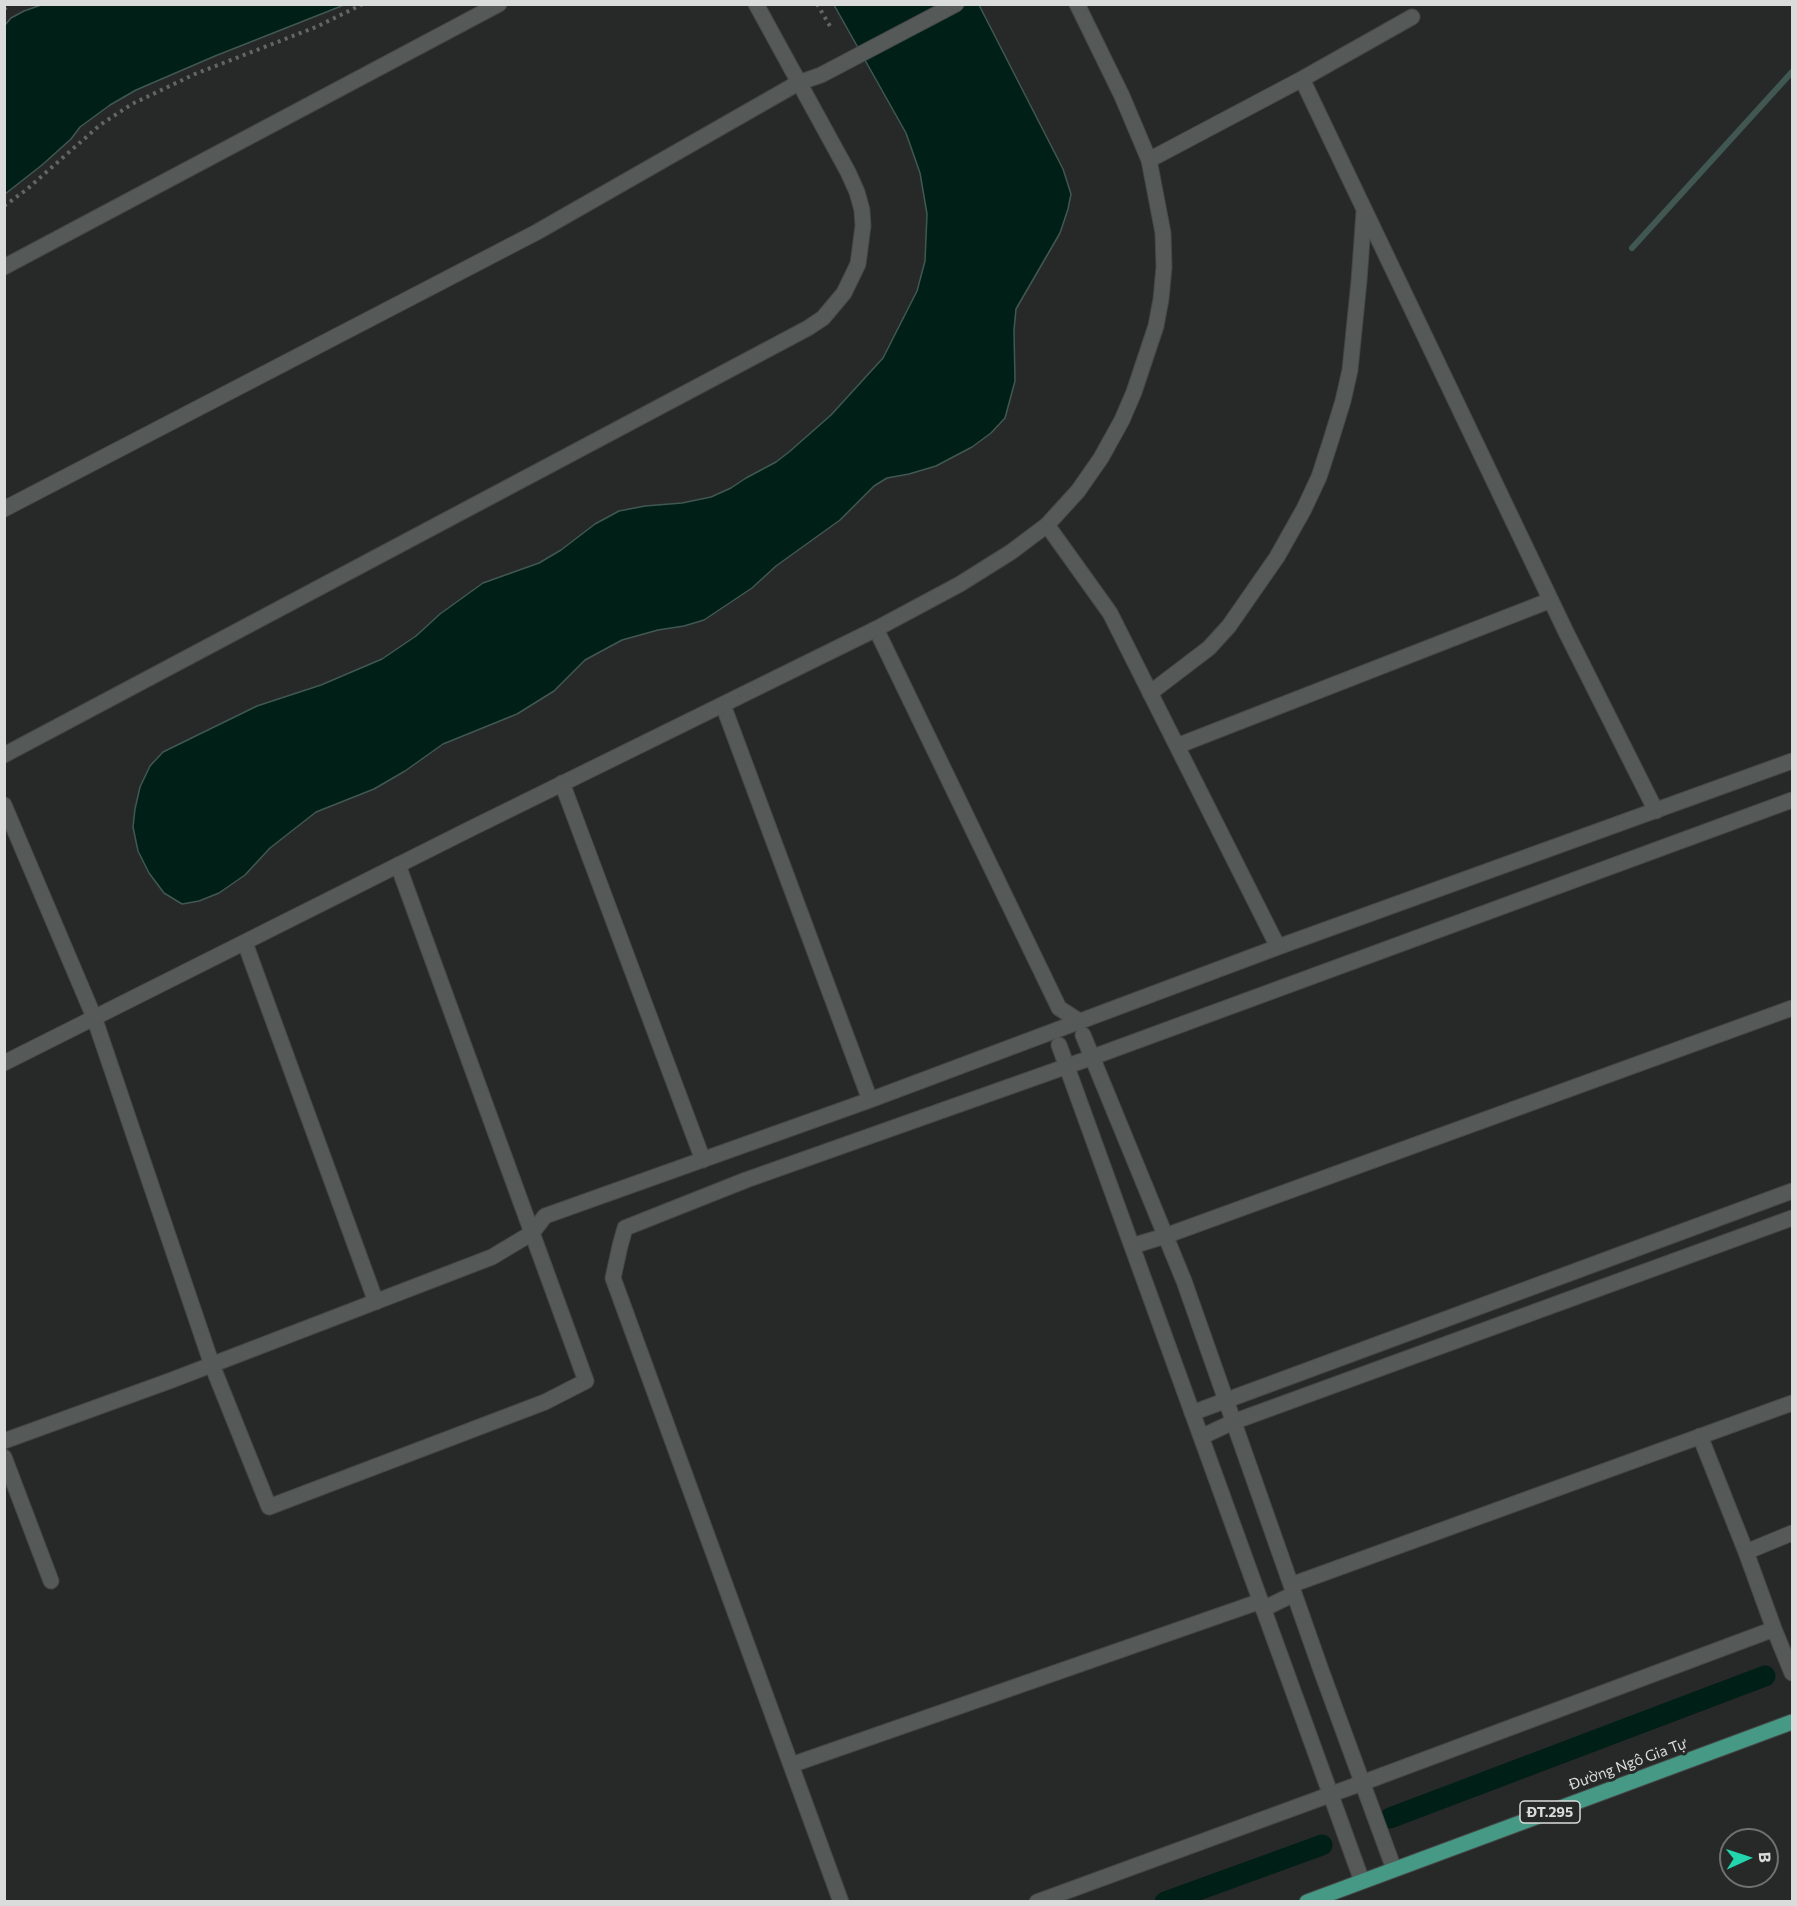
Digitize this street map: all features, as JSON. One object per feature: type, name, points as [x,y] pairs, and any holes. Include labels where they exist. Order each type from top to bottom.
[{"type":"main road","name":"Đường Ngô Gia Tự","points":[[1307,1902],[1792,1722]]},
{"type":"street","points":[[4,267],[499,4]]},
{"type":"street","points":[[4,755],[797,334],[823,318],[844,293],[858,264],[863,226],[862,210],[848,172],[756,4]]},
{"type":"street","points":[[4,509],[537,232],[798,83],[821,75],[956,4]]},
{"type":"street","points":[[4,1063],[562,783],[876,629],[960,584],[1011,552],[1047,525],[1078,491],[1101,458],[1122,420],[1156,326],[1164,267],[1163,233],[1149,160],[1122,96],[1077,4]]},
{"type":"street","points":[[1149,160],[1302,79],[1412,17]]},
{"type":"street","points":[[1302,79],[1551,600],[1656,811]]},
{"type":"street","points":[[1150,693],[1209,648],[1228,626],[1277,557],[1314,488],[1334,430],[1350,370],[1364,209]]},
{"type":"street","points":[[1047,525],[1110,613],[1278,947]]},
{"type":"street","points":[[1177,746],[1551,600]]},
{"type":"street","points":[[876,629],[1059,1008],[1081,1028],[1184,1281],[1292,1590],[1394,1869]]},
{"type":"street","points":[[723,705],[870,1100]]},
{"type":"street","points":[[4,1441],[212,1365],[492,1257],[532,1233],[545,1216],[870,1100],[1057,1038],[1278,947],[1792,761]]},
{"type":"street","points":[[562,783],[703,1160]]},
{"type":"street","points":[[841,1902],[613,1278],[625,1228],[746,1180],[1093,1057],[1792,800]]},
{"type":"street","points":[[4,805],[94,1017],[212,1365],[269,1508],[545,1402],[586,1381],[398,865]]},
{"type":"street","points":[[245,944],[376,1302]]},
{"type":"street","points":[[1059,1008],[1057,1038],[1066,1066],[1362,1881]]},
{"type":"street","points":[[1132,1246],[1792,1008]]},
{"type":"street","points":[[1192,1413],[1792,1191]]},
{"type":"street","points":[[1201,1437],[1233,1422],[1792,1218]]},
{"type":"street","points":[[1614,1257],[1623,1280]]},
{"type":"street","points":[[1437,1322],[1446,1344]]},
{"type":"street","points":[[791,1765],[1262,1605],[1292,1590],[1792,1403]]},
{"type":"street","points":[[1700,1436],[1792,1673]]},
{"type":"street","points":[[4,1457],[51,1581]]},
{"type":"street","points":[[1746,1552],[1792,1533]]},
{"type":"street","points":[[1036,1902],[1774,1629]]},
{"type":"path","points":[[4,9],[10,4]]},
{"type":"path","points":[[4,206],[26,190],[100,125],[132,104],[195,74],[316,27],[363,4]]},
{"type":"path","points":[[818,4],[830,26]]},
{"type":"shaded area","points":[[44,4],[344,5],[136,90],[110,105],[80,127],[71,139],[42,165],[5,194],[5,25],[11,18],[24,11]]},
{"type":"shaded area","points":[[834,5],[979,5],[1063,169],[1071,194],[1060,233],[1016,309],[1015,381],[1005,418],[991,433],[972,447],[936,466],[887,478],[874,486],[840,520],[776,566],[752,588],[704,620],[622,640],[585,660],[554,691],[517,714],[443,744],[405,771],[374,789],[316,812],[270,848],[245,875],[219,893],[199,901],[182,904],[164,893],[149,873],[138,851],[133,827],[140,787],[150,766],[163,752],[257,706],[321,685],[382,659],[416,636],[440,614],[483,583],[539,563],[561,550],[595,524],[619,511],[682,503],[711,497],[731,488],[789,452],[831,415],[883,358],[917,291],[925,261],[927,214],[920,173],[906,133]]},
{"type":"waterway","points":[[1632,248],[1792,72]]},
{"type":"waterway","points":[[1390,1818],[1765,1676]]},
{"type":"waterway","points":[[1165,1902],[1322,1845]]}]
